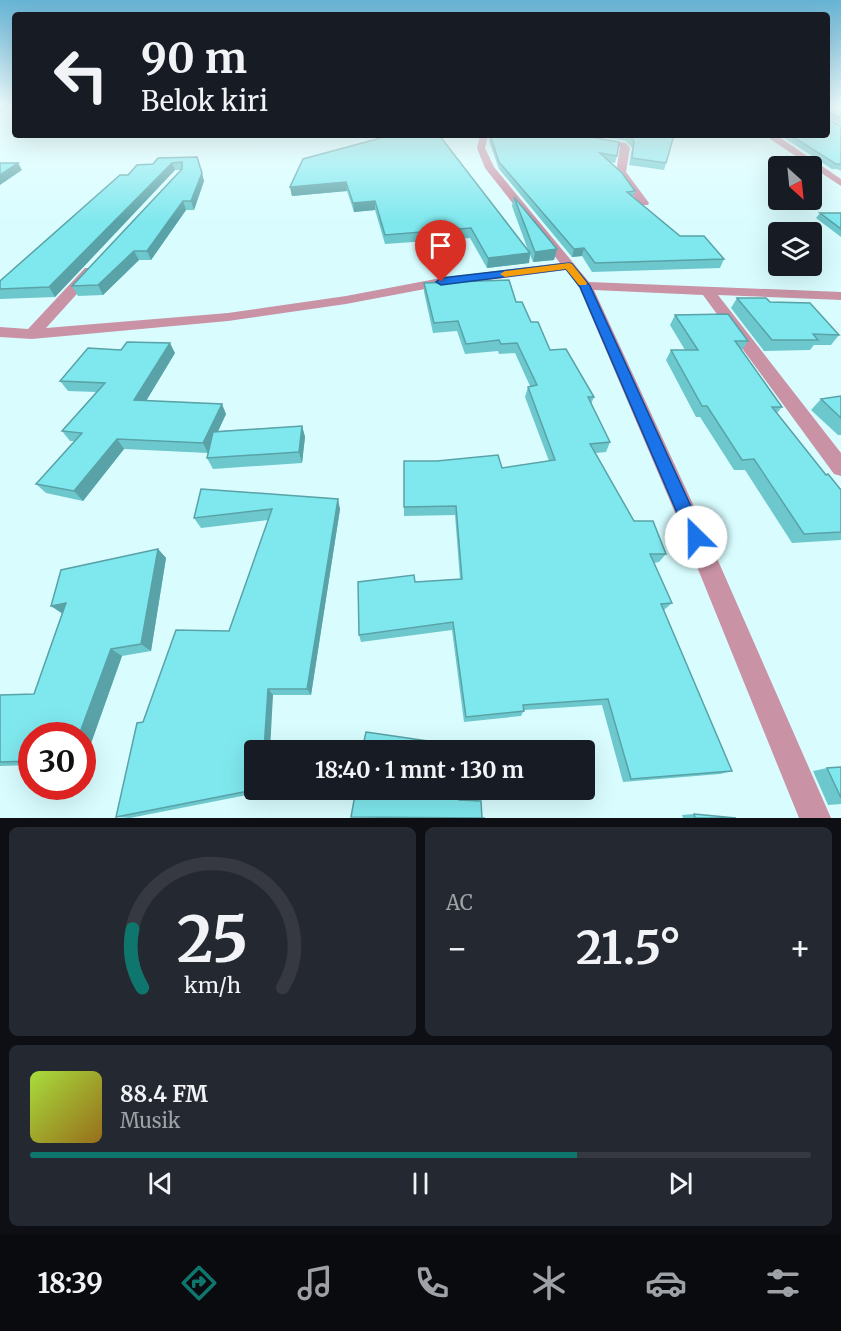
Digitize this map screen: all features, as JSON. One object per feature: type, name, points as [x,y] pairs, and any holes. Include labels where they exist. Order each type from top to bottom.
[{"type":"street","points":[[482,145],[481,154],[490,168],[585,286],[687,515],[815,818]]},
{"type":"street","points":[[623,145],[626,148],[621,172],[644,203]]},
{"type":"street","points":[[785,145],[841,183]]},
{"type":"street","points":[[32,334],[95,266]]},
{"type":"street","points":[[0,332],[32,334],[228,318],[346,300],[441,282],[569,266]]},
{"type":"street","points":[[585,286],[841,296]]},
{"type":"street","points":[[707,290],[841,468]]},
{"type":"building","points":[[354,145],[447,145],[530,253],[488,258],[471,228],[385,235],[375,201],[353,203],[346,182],[290,187],[303,159]]},
{"type":"building","points":[[493,145],[619,145],[617,156],[600,153],[622,173],[635,191],[627,192],[680,236],[704,236],[724,259],[595,263],[584,248],[574,249],[499,162]]},
{"type":"building","points":[[634,145],[671,145],[666,163],[632,158]]},
{"type":"building","points":[[806,145],[841,145],[841,164],[836,164]]},
{"type":"building","points":[[197,157],[202,173],[191,201],[183,201],[147,251],[134,251],[98,285],[72,286],[182,169],[182,162],[172,163],[49,287],[0,289],[0,281],[120,175],[128,175],[137,165],[153,164],[158,158]]},
{"type":"building","points":[[0,163],[18,163],[0,175]]},
{"type":"building","points":[[514,197],[557,249],[535,252]]},
{"type":"building","points":[[820,213],[841,213],[841,229]]},
{"type":"building","points":[[509,280],[516,302],[522,302],[531,322],[538,322],[550,350],[566,349],[594,397],[588,397],[610,442],[590,444],[634,521],[653,521],[666,554],[650,554],[672,603],[661,604],[732,771],[631,779],[608,699],[523,705],[524,711],[466,717],[453,622],[359,635],[358,582],[414,575],[415,582],[462,579],[456,506],[404,507],[404,461],[437,461],[498,455],[502,468],[555,460],[528,387],[537,385],[517,343],[501,344],[499,340],[466,344],[458,321],[434,323],[424,283]]},
{"type":"building","points":[[737,298],[766,298],[770,302],[810,303],[839,335],[813,334],[818,340],[772,340]]},
{"type":"building","points":[[728,314],[748,341],[735,341],[782,407],[772,407],[826,475],[828,474],[841,490],[841,532],[804,534],[754,459],[742,460],[707,406],[702,406],[671,350],[698,350],[675,315]]},
{"type":"building","points":[[127,342],[170,343],[134,400],[222,404],[203,443],[117,439],[74,491],[36,484],[82,433],[62,431],[105,383],[60,381],[88,348],[121,350]]},
{"type":"building","points":[[841,396],[841,418],[821,399]]},
{"type":"building","points":[[302,426],[299,452],[207,458],[213,432]]},
{"type":"building","points":[[201,489],[338,499],[307,689],[268,689],[265,740],[244,740],[244,792],[116,817],[137,723],[143,722],[176,630],[229,631],[272,509],[194,518]]},
{"type":"building","points":[[158,549],[141,644],[111,649],[84,722],[18,722],[18,761],[0,762],[0,695],[34,694],[66,603],[51,606],[61,570]]},
{"type":"building","points":[[366,732],[421,740],[364,740]]},
{"type":"building","points":[[841,767],[841,798],[827,768]]},
{"type":"building","points":[[354,800],[459,800],[481,801],[482,818],[351,817]]},
{"type":"building","points":[[694,814],[736,818],[695,818]]},
{"type":"slow traffic","points":[[505,274],[569,266],[582,283]]},
{"type":"route","points":[[441,282],[569,266],[585,286],[696,537]]}]
